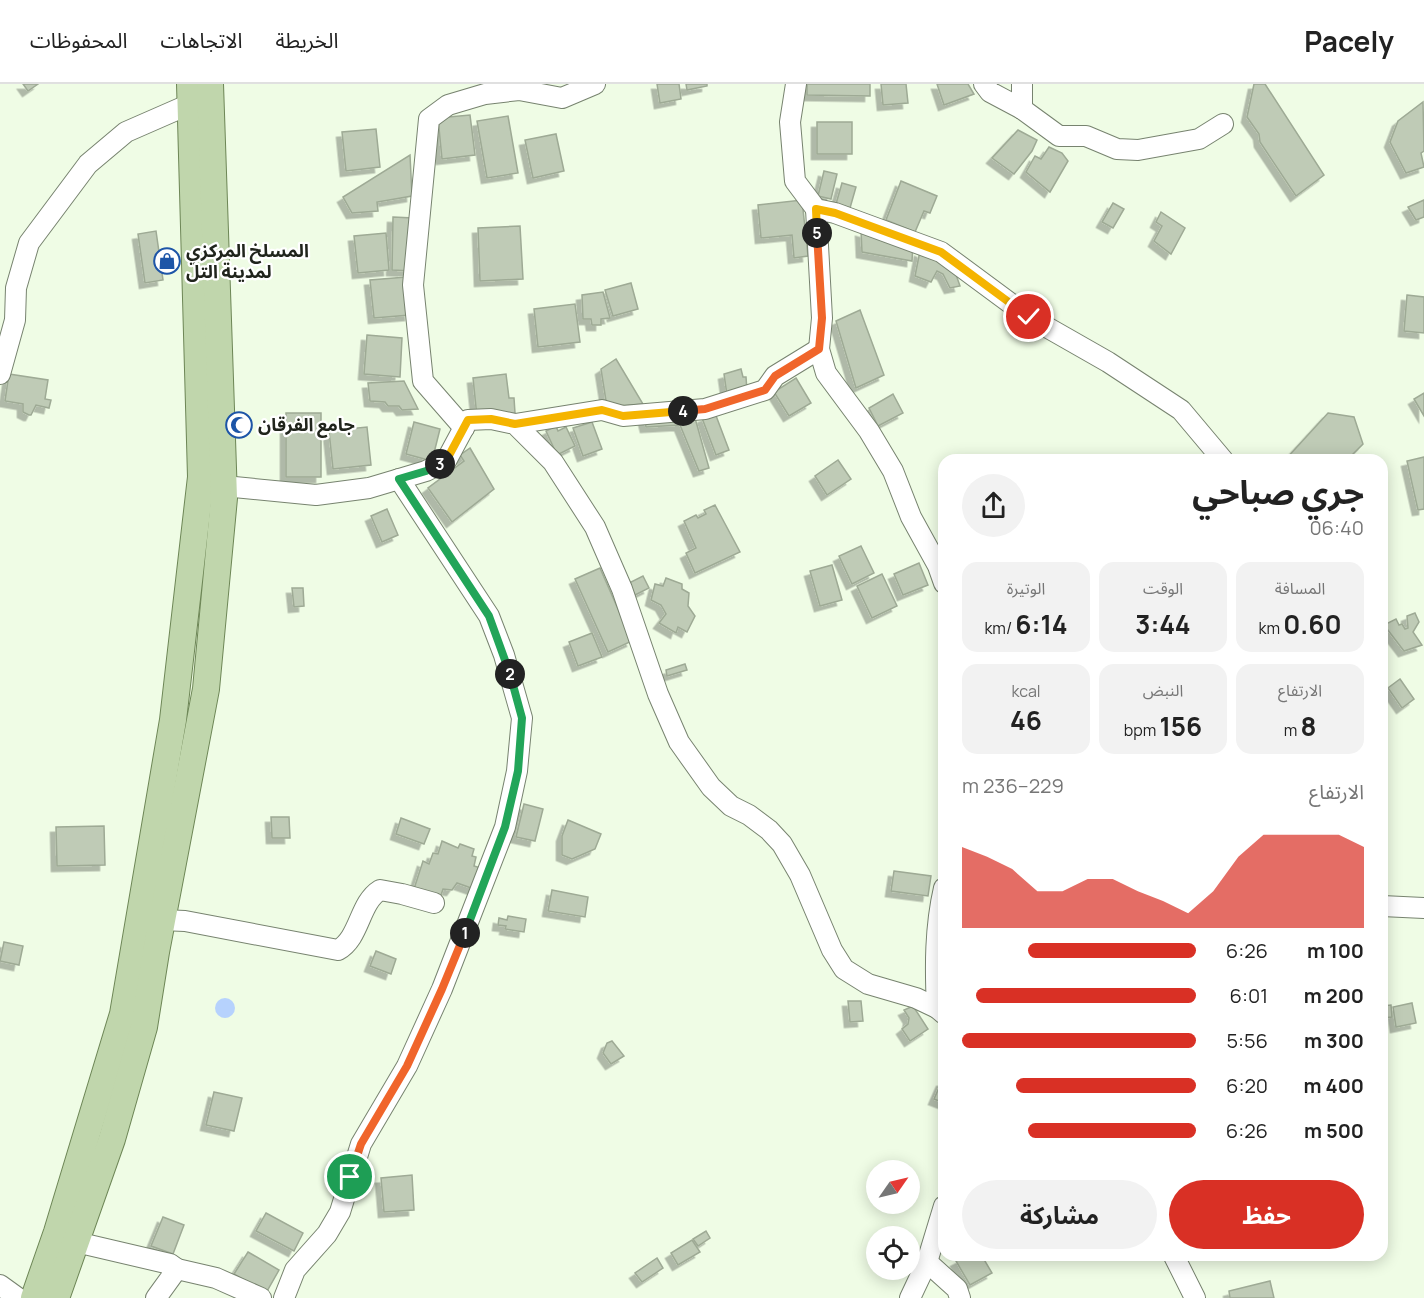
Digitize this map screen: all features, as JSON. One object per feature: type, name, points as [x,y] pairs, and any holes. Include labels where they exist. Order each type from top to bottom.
[{"type":"main road","points":[[56,1298],[112,1139],[144,1027],[206,689],[225,498],[210,84]]},
{"type":"main road","points":[[34,1298],[57,1232],[123,1014],[173,720],[201,477],[190,94]]},
{"type":"street","points":[[464,428],[423,381],[413,285],[429,119],[448,105],[486,89],[519,90],[562,98],[595,84]]},
{"type":"street","points":[[796,84],[790,122],[795,181],[816,209],[822,318],[819,349],[826,373],[869,431],[893,471],[911,516],[938,566]]},
{"type":"street","points":[[984,84],[990,92],[1022,109],[1059,136],[1086,136],[1117,149],[1138,150],[1199,139],[1223,123]]},
{"type":"street","points":[[1022,84],[1022,109]]},
{"type":"street","points":[[0,374],[15,320],[16,288],[29,243],[88,164],[126,132],[190,94]]},
{"type":"street","points":[[816,209],[835,213],[941,252],[1029,317],[1108,362],[1180,410],[1218,454]]},
{"type":"street","points":[[224,486],[316,495],[369,488],[426,471],[446,461],[468,420],[491,419],[515,424],[602,410],[623,416],[705,409],[765,390],[775,376],[819,349]]},
{"type":"street","points":[[515,424],[553,462],[595,527],[622,589],[662,703],[679,742],[694,765],[711,787],[732,806],[749,814],[782,844],[800,874],[832,950],[844,969],[868,984],[916,998],[938,1010]]},
{"type":"street","points":[[284,1298],[296,1270],[327,1234],[340,1212],[361,1144],[401,1076],[442,989],[505,827],[518,771],[522,718],[504,655],[489,616],[399,479]]},
{"type":"street","points":[[162,920],[206,925],[338,950],[343,948],[373,895],[380,890],[434,903]]},
{"type":"street","points":[[1388,906],[1424,909]]},
{"type":"street","points":[[938,912],[935,964],[938,992]]},
{"type":"street","points":[[910,1298],[927,1262],[938,1226]]},
{"type":"street","points":[[76,1242],[170,1264],[177,1269],[216,1278],[261,1298]]},
{"type":"street","points":[[1176,1261],[1195,1298]]},
{"type":"street","points":[[927,1262],[957,1289],[960,1298]]},
{"type":"street","points":[[156,1298],[177,1269]]},
{"type":"street","points":[[0,1285],[18,1298]]},
{"type":"water","points":[[221,998],[229,998],[235,1004],[235,1012],[229,1018],[221,1018],[215,1012],[215,1004]]},
{"type":"building","points":[[23,84],[38,84],[28,91]]},
{"type":"building","points":[[657,84],[679,84],[681,99],[660,103]]},
{"type":"building","points":[[686,84],[707,84],[707,86],[687,90]]},
{"type":"building","points":[[807,84],[870,84],[870,96],[807,95]]},
{"type":"building","points":[[881,84],[906,84],[908,103],[883,105]]},
{"type":"building","points":[[937,84],[968,84],[974,94],[944,105]]},
{"type":"building","points":[[1254,84],[1265,84],[1324,175],[1296,196],[1260,142],[1259,134],[1247,117]]},
{"type":"building","points":[[1423,102],[1424,151],[1421,153],[1424,167],[1406,173],[1390,142],[1398,121]]},
{"type":"building","points":[[470,115],[475,155],[442,159],[438,118]]},
{"type":"building","points":[[508,116],[518,173],[487,178],[477,121]]},
{"type":"building","points":[[817,122],[852,122],[852,154],[817,154]]},
{"type":"building","points":[[376,129],[380,167],[346,171],[342,132]]},
{"type":"building","points":[[1018,130],[1037,140],[1032,151],[1014,174],[992,158]]},
{"type":"building","points":[[556,134],[564,171],[533,178],[525,140]]},
{"type":"building","points":[[1049,147],[1062,153],[1068,161],[1050,192],[1026,172],[1035,156],[1041,159]]},
{"type":"building","points":[[410,155],[412,196],[377,202],[378,211],[352,213],[343,197]]},
{"type":"building","points":[[824,171],[837,174],[831,199],[818,196]]},
{"type":"building","points":[[901,181],[937,196],[930,213],[924,211],[915,232],[886,220]]},
{"type":"building","points":[[842,183],[856,187],[850,208],[836,204]]},
{"type":"building","points":[[802,200],[808,256],[794,258],[792,235],[761,238],[758,205]]},
{"type":"building","points":[[1424,200],[1424,217],[1416,220],[1408,207]]},
{"type":"building","points":[[1113,203],[1124,209],[1113,228],[1102,222]]},
{"type":"building","points":[[1161,212],[1185,228],[1171,254],[1154,241],[1162,226],[1156,222]]},
{"type":"building","points":[[393,217],[413,218],[412,271],[392,270]]},
{"type":"building","points":[[520,226],[523,279],[480,281],[478,228]]},
{"type":"building","points":[[156,231],[163,280],[145,283],[138,234]]},
{"type":"building","points":[[861,231],[913,245],[912,261],[862,252]]},
{"type":"building","points":[[386,233],[389,270],[358,273],[354,236]]},
{"type":"building","points":[[920,251],[954,269],[960,286],[950,288],[943,274],[937,271],[931,282],[915,276]]},
{"type":"building","points":[[406,277],[410,315],[374,318],[370,280]]},
{"type":"building","points":[[631,283],[638,309],[613,316],[605,290]]},
{"type":"building","points":[[603,292],[610,318],[601,319],[601,325],[592,325],[591,319],[583,319],[582,295]]},
{"type":"building","points":[[1407,295],[1424,297],[1424,333],[1404,331]]},
{"type":"building","points":[[575,304],[580,342],[538,347],[534,309]]},
{"type":"building","points":[[860,310],[884,375],[856,388],[836,321]]},
{"type":"building","points":[[367,335],[402,338],[400,377],[364,374]]},
{"type":"building","points":[[616,359],[643,404],[607,407],[601,369]]},
{"type":"building","points":[[741,369],[743,377],[746,377],[747,391],[727,395],[724,374]]},
{"type":"building","points":[[9,374],[48,380],[45,399],[51,400],[49,408],[36,405],[29,415],[23,412],[23,404],[5,401]]},
{"type":"building","points":[[506,374],[509,398],[514,398],[515,413],[477,417],[473,378]]},
{"type":"building","points":[[796,378],[811,403],[789,416],[774,392]]},
{"type":"building","points":[[404,381],[418,409],[402,410],[399,406],[388,406],[385,402],[370,401],[368,383]]},
{"type":"building","points":[[1424,393],[1424,416],[1414,399]]},
{"type":"building","points":[[893,394],[903,413],[878,426],[869,408]]},
{"type":"building","points":[[286,413],[321,413],[321,477],[286,477]]},
{"type":"building","points":[[715,413],[729,450],[716,455],[702,418]]},
{"type":"building","points":[[1328,413],[1354,417],[1363,444],[1353,454],[1290,454]]},
{"type":"building","points":[[695,418],[709,468],[699,471],[680,425],[646,427],[644,419]]},
{"type":"building","points":[[414,422],[440,429],[432,461],[406,454]]},
{"type":"building","points":[[592,422],[602,449],[583,456],[573,428]]},
{"type":"building","points":[[556,426],[558,431],[566,427],[575,446],[557,455],[546,431]]},
{"type":"building","points":[[367,427],[371,465],[333,469],[329,431]]},
{"type":"building","points":[[470,448],[494,489],[452,522],[428,488],[464,461],[460,455]]},
{"type":"building","points":[[1424,457],[1424,509],[1418,510],[1407,461]]},
{"type":"building","points":[[838,460],[851,479],[827,495],[815,476]]},
{"type":"building","points":[[715,505],[740,552],[695,573],[686,553],[696,548],[684,521],[696,515],[698,518],[706,514],[704,510]]},
{"type":"building","points":[[387,509],[398,535],[382,542],[371,516]]},
{"type":"building","points":[[861,546],[874,573],[852,584],[839,556]]},
{"type":"building","points":[[919,563],[928,585],[903,595],[894,574]]},
{"type":"building","points":[[832,565],[842,600],[820,606],[810,571]]},
{"type":"building","points":[[600,568],[632,641],[608,652],[575,579]]},
{"type":"building","points":[[882,574],[897,606],[872,618],[857,586]]},
{"type":"building","points":[[643,576],[649,588],[635,595],[629,583]]},
{"type":"building","points":[[666,578],[682,584],[682,589],[689,593],[688,606],[695,616],[687,632],[678,627],[676,633],[659,623],[666,614],[661,605],[651,600],[655,584],[663,586]]},
{"type":"building","points":[[292,588],[303,588],[304,606],[294,607]]},
{"type":"building","points":[[1415,613],[1419,622],[1413,632],[1422,645],[1404,651],[1388,630],[1388,623],[1396,619],[1399,625],[1402,624],[1405,629],[1408,628],[1407,616]]},
{"type":"building","points":[[592,633],[602,657],[578,666],[569,642]]},
{"type":"building","points":[[685,664],[687,670],[667,676],[666,670]]},
{"type":"building","points":[[1400,679],[1414,699],[1402,708],[1388,688]]},
{"type":"building","points":[[524,804],[543,809],[535,841],[516,837]]},
{"type":"building","points":[[271,817],[289,817],[290,838],[272,838]]},
{"type":"building","points":[[401,818],[430,829],[424,844],[396,834]]},
{"type":"building","points":[[568,820],[601,834],[595,849],[572,859],[562,855],[562,836]]},
{"type":"building","points":[[104,826],[105,865],[57,866],[56,827]]},
{"type":"building","points":[[442,841],[458,848],[460,844],[474,849],[472,856],[476,857],[474,866],[481,868],[474,889],[457,883],[452,890],[443,889],[440,898],[414,889],[423,861],[429,864],[433,853],[438,854]]},
{"type":"building","points":[[894,871],[931,876],[928,896],[891,891]]},
{"type":"building","points":[[552,890],[588,897],[585,917],[548,911]]},
{"type":"building","points":[[508,916],[526,919],[524,932],[505,929],[506,926],[498,925],[499,918],[507,920]]},
{"type":"building","points":[[4,942],[23,946],[19,965],[0,961]]},
{"type":"building","points":[[376,951],[396,959],[391,974],[370,966]]},
{"type":"building","points":[[848,1001],[861,1001],[863,1021],[850,1022]]},
{"type":"building","points":[[1412,1003],[1416,1023],[1396,1027],[1393,1007]]},
{"type":"building","points":[[1388,1005],[1391,1005],[1392,1017],[1388,1017]]},
{"type":"building","points":[[913,1006],[928,1029],[910,1041],[902,1029],[908,1024],[909,1018],[904,1010]]},
{"type":"building","points":[[612,1041],[624,1056],[611,1064],[603,1053],[607,1043]]},
{"type":"building","points":[[214,1092],[242,1098],[234,1131],[206,1125]]},
{"type":"building","points":[[412,1175],[414,1210],[384,1212],[381,1178]]},
{"type":"building","points":[[266,1213],[303,1233],[294,1251],[256,1231]]},
{"type":"building","points":[[163,1217],[184,1225],[173,1254],[151,1246]]},
{"type":"building","points":[[706,1231],[710,1238],[698,1246],[693,1239]]},
{"type":"building","points":[[692,1240],[700,1252],[678,1265],[671,1253]]},
{"type":"building","points":[[248,1252],[279,1270],[266,1293],[234,1274]]},
{"type":"building","points":[[657,1258],[663,1268],[642,1282],[635,1273]]},
{"type":"building","points":[[956,1261],[985,1261],[992,1273],[970,1285]]},
{"type":"building","points":[[1270,1281],[1274,1298],[1230,1298],[1229,1291]]},
{"type":"place","name":"المسلخ المركزي لمدينة التل","points":[[167,261]]},
{"type":"place","name":"جامع الفرقان","points":[[239,425]]},
{"type":"route","points":[[350,1177],[361,1144],[407,1066],[480,896],[505,827],[518,771],[522,718],[504,655],[489,616],[399,479],[426,471],[446,461],[468,420],[491,419],[515,424],[602,410],[623,416],[705,409],[765,390],[775,376],[819,349],[822,318],[816,209],[835,213],[941,252],[1029,317]]}]
